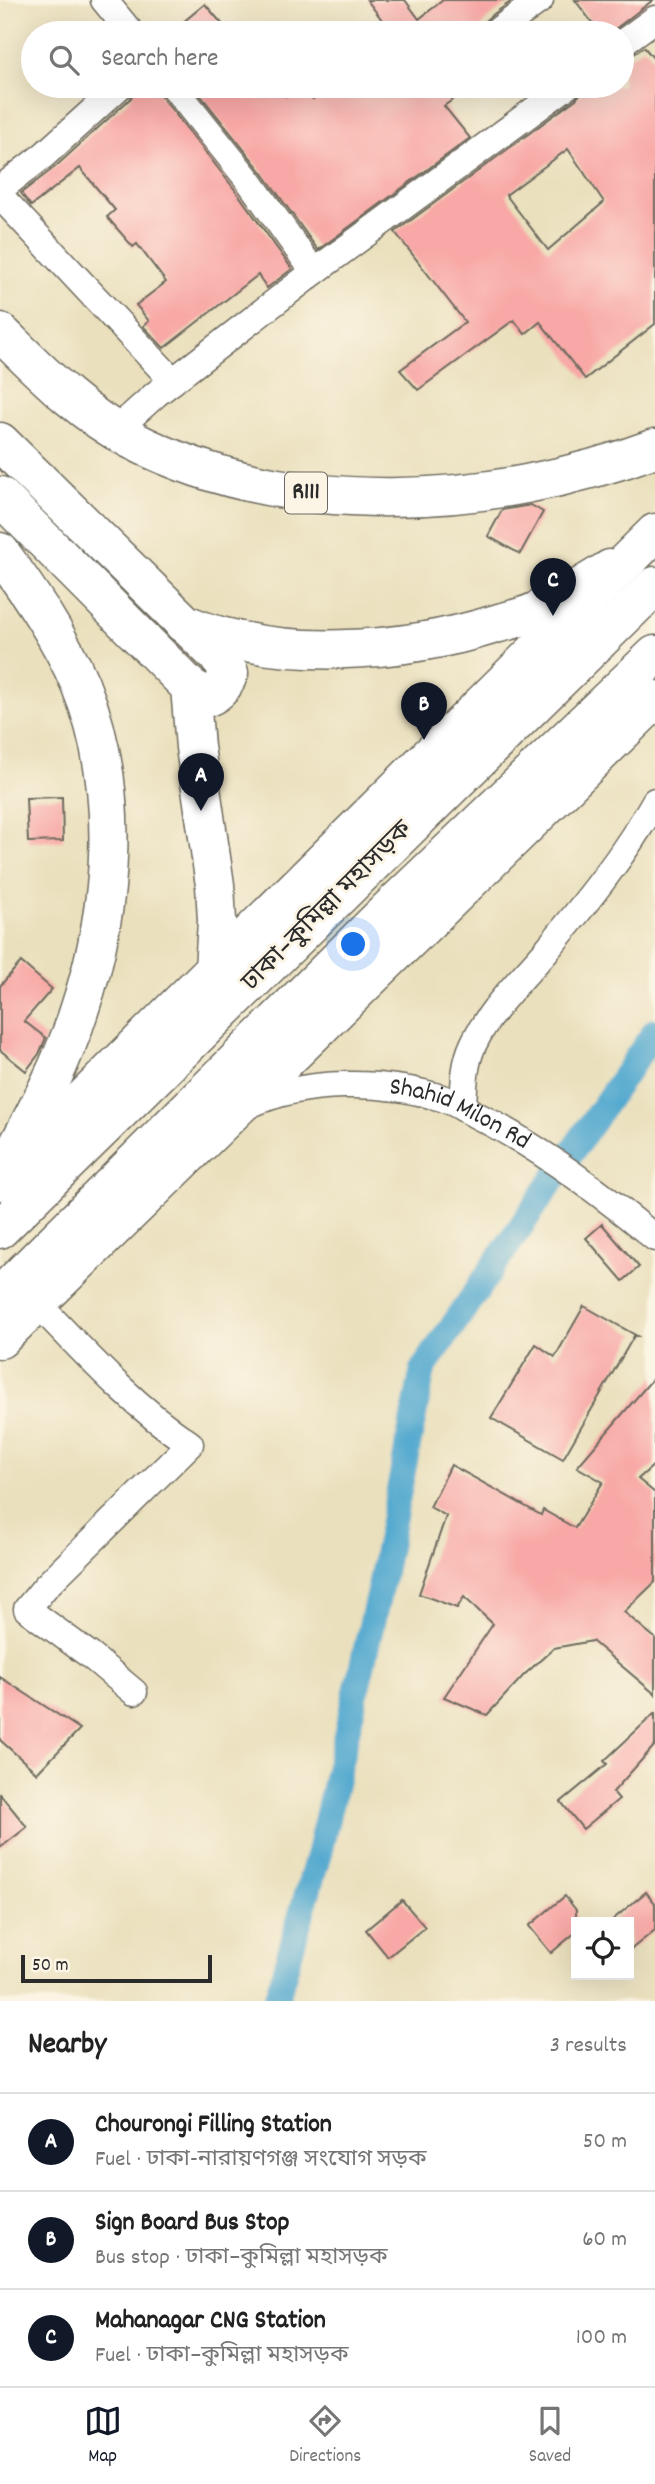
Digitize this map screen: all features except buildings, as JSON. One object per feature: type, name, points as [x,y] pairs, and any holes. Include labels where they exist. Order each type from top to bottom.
[{"type":"main road","name":"R111","points":[[0,332],[61,391],[129,439],[176,460],[232,478],[299,493],[360,496],[444,495],[509,487],[613,464],[655,448]]},
{"type":"main road","points":[[0,442],[222,660],[229,673],[224,686],[208,697],[190,687],[0,496]]},
{"type":"main road","points":[[183,623],[211,635],[299,648],[409,644],[475,631],[534,612],[643,545]]},
{"type":"main road","points":[[0,1180],[643,545]]},
{"type":"main road","points":[[0,552],[60,643],[80,684],[97,735],[106,784],[108,821],[107,868],[101,926],[80,1010],[56,1069],[0,1180]]},
{"type":"main road","name":"ঢাকা–কুমিল্লা মহাসড়ক","points":[[0,1229],[655,586]]},
{"type":"main road","name":"ঢাকা–কুমিল্লা মহাসড়ক","points":[[0,1296],[390,908],[655,655]]},
{"type":"main road","points":[[190,687],[195,747],[215,885],[217,921],[214,969]]},
{"type":"main road","points":[[0,1339],[655,699]]},
{"type":"street","points":[[104,0],[121,21]]},
{"type":"street","points":[[512,21],[540,0]]},
{"type":"street","points":[[634,34],[655,19]]},
{"type":"street","points":[[0,189],[44,155],[107,98]]},
{"type":"street","points":[[183,98],[249,181],[314,272]]},
{"type":"street","points":[[116,430],[173,381],[314,272],[551,98]]},
{"type":"street","points":[[0,196],[173,381]]},
{"type":"street","points":[[463,1108],[465,1075],[472,1046],[489,1017],[582,908],[623,853],[655,801]]},
{"type":"street","name":"Shahid Milon Rd","points":[[235,1111],[282,1091],[331,1086],[394,1088],[444,1098],[503,1129],[610,1200],[655,1238]]},
{"type":"street","points":[[37,1304],[92,1361],[168,1430],[190,1444],[46,1586],[27,1609],[134,1692]]},
{"type":"waterway","points":[[276,2001],[319,1853],[379,1592],[423,1369],[655,1031]]},
{"type":"place","name":"Mahanagar CNG Station","points":[[553,616]]},
{"type":"place","name":"Sign Board Bus Stop","points":[[424,740]]},
{"type":"place","name":"Chourongi Filling Station","points":[[201,811]]}]
